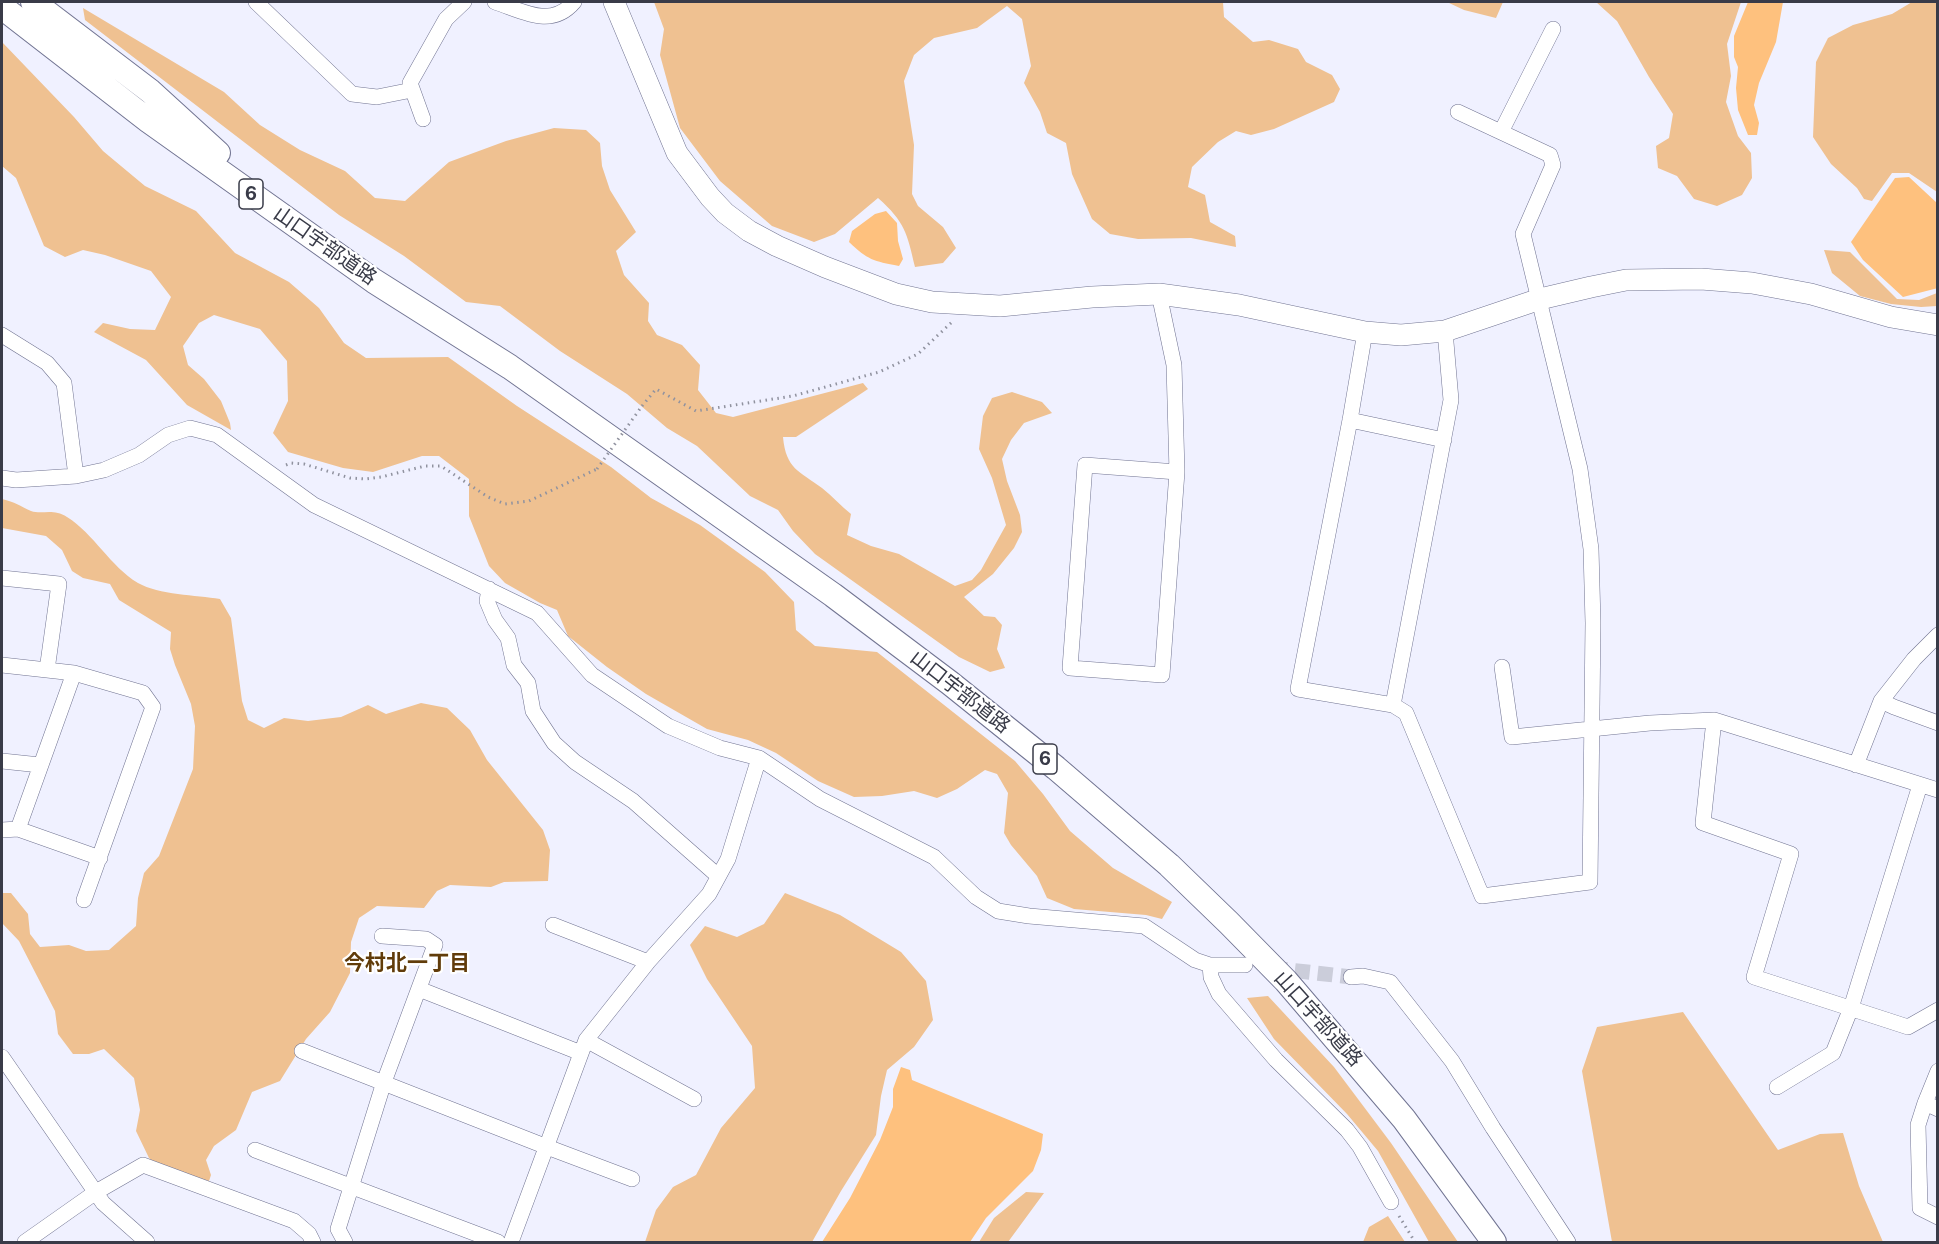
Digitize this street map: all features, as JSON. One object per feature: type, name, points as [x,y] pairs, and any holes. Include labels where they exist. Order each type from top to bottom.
[{"type":"main road","name":"山口宇部道路","points":[[17,2],[151,105],[386,270],[510,367],[833,595],[950,683],[1056,768],[1169,865],[1270,965],[1328,1028],[1404,1119],[1494,1242]]},
{"type":"main road","points":[[33,2],[150,91],[218,153]]},
{"type":"main road","name":"山口宇部道路","points":[[2,7],[149,121],[374,281],[510,367]]},
{"type":"main road","points":[[2,25],[78,79],[149,121]]},
{"type":"street","points":[[256,2],[352,94],[377,97],[412,90]]},
{"type":"street","points":[[423,119],[410,83],[446,19],[464,2]]},
{"type":"street","points":[[495,2],[540,16],[553,16],[565,11],[574,2]]},
{"type":"street","points":[[614,2],[677,153],[704,190],[726,213],[749,231],[777,246],[896,294],[932,302],[1000,306],[1092,297],[1159,294],[1239,305],[1365,332],[1401,335],[1445,331],[1540,299],[1591,286],[1626,280],[1701,279],[1752,283],[1811,294],[1891,318],[1938,325]]},
{"type":"street","points":[[1501,132],[1553,29]]},
{"type":"street","points":[[1365,332],[1298,689],[1393,705],[1406,713],[1482,896],[1590,882],[1593,623],[1589,537],[1581,469],[1523,234],[1553,165],[1550,154],[1458,112]]},
{"type":"street","points":[[1159,294],[1174,365],[1177,472],[1162,675],[1070,669],[1085,465],[1177,472]]},
{"type":"street","points":[[1393,705],[1451,400],[1445,331]]},
{"type":"street","points":[[2,335],[47,363],[64,383],[76,476]]},
{"type":"street","points":[[1350,420],[1444,440]]},
{"type":"street","points":[[2,478],[16,480],[76,476],[104,470],[139,455],[168,435],[190,428],[217,435],[322,509],[537,613],[592,675],[668,726],[720,748],[759,758],[820,799],[934,857],[976,897],[998,911],[1029,916],[1144,926],[1195,960],[1210,965],[1245,965]]},
{"type":"street","points":[[2,578],[59,584],[47,670]]},
{"type":"street","points":[[489,589],[487,601],[495,620],[508,638],[514,665],[528,683],[533,711],[554,743],[575,762],[633,801],[718,876]]},
{"type":"street","points":[[1856,765],[1881,701],[1914,659],[1938,635]]},
{"type":"street","points":[[2,665],[74,673],[143,693],[153,707],[84,900]]},
{"type":"street","points":[[1502,667],[1512,737],[1650,723],[1714,720],[1938,790]]},
{"type":"street","points":[[18,829],[74,673]]},
{"type":"street","points":[[1881,701],[1938,723]]},
{"type":"street","points":[[1714,720],[1703,823],[1791,854],[1754,977],[1908,1027],[1938,1010]]},
{"type":"street","points":[[511,1242],[584,1047],[648,962],[709,894],[728,859],[759,758]]},
{"type":"street","points":[[2,761],[40,765]]},
{"type":"street","points":[[1777,1087],[1833,1053],[1851,1008],[1920,785]]},
{"type":"street","points":[[2,830],[18,829],[100,858]]},
{"type":"street","points":[[553,926],[648,962]]},
{"type":"street","points":[[345,1242],[338,1229],[384,1082],[435,945],[426,939],[382,936]]},
{"type":"street","points":[[1210,965],[1211,977],[1219,994],[1276,1060],[1347,1130],[1360,1147],[1391,1202]]},
{"type":"street","points":[[1351,977],[1363,976],[1390,982],[1452,1061],[1568,1242]]},
{"type":"street","points":[[419,989],[584,1047],[694,1099]]},
{"type":"street","points":[[302,1050],[632,1179]]},
{"type":"street","points":[[2,1057],[103,1203],[147,1242]]},
{"type":"street","points":[[1938,1071],[1931,1106],[1918,1125],[1920,1208],[1938,1217]]},
{"type":"street","points":[[255,1150],[498,1242]]},
{"type":"street","points":[[25,1242],[96,1192],[143,1165],[294,1221],[309,1234],[313,1242]]},
{"type":"path","points":[[272,473],[291,463],[304,464],[350,478],[364,479],[425,466],[441,466],[488,497],[505,504],[529,501],[597,469],[656,389],[696,411],[793,396],[879,372],[918,354],[948,327],[967,305]]},
{"type":"path","points":[[1391,1202],[1415,1242]]},
{"type":"shaded area","points":[[654,2],[1223,2],[1224,17],[1253,42],[1269,40],[1298,49],[1306,62],[1332,75],[1340,89],[1334,102],[1274,129],[1251,135],[1236,131],[1218,142],[1192,167],[1188,187],[1205,195],[1210,222],[1235,236],[1236,247],[1191,238],[1138,239],[1110,234],[1092,219],[1072,174],[1066,143],[1047,133],[1040,112],[1024,83],[1031,66],[1022,19],[1007,6],[977,28],[934,38],[914,55],[904,81],[914,145],[912,194],[918,206],[943,227],[956,248],[943,263],[915,267],[904,229],[894,214],[878,198],[835,234],[814,242],[772,226],[720,181],[680,128],[660,55],[664,29]]},
{"type":"shaded area","points":[[1447,2],[1503,2],[1496,18],[1464,10]]},
{"type":"shaded area","points":[[1596,2],[1741,2],[1727,44],[1731,76],[1726,102],[1738,136],[1751,153],[1752,178],[1742,195],[1717,206],[1694,199],[1677,176],[1658,168],[1656,146],[1669,138],[1673,114],[1617,21]]},
{"type":"shaded area","points":[[1748,2],[1783,2],[1776,42],[1759,83],[1754,105],[1759,123],[1757,135],[1748,135],[1738,110],[1736,88],[1738,67],[1734,57],[1734,36]]},
{"type":"shaded area","points":[[1912,2],[1937,2],[1937,192],[1909,173],[1892,173],[1872,201],[1864,199],[1857,188],[1831,164],[1813,137],[1816,62],[1828,38],[1853,25],[1892,14]]},
{"type":"shaded area","points":[[83,8],[224,92],[260,125],[300,150],[345,171],[375,198],[405,201],[449,162],[506,141],[554,128],[586,130],[600,143],[602,166],[610,190],[636,232],[616,251],[624,275],[649,303],[648,321],[657,335],[682,345],[700,365],[698,390],[716,413],[733,417],[863,383],[868,389],[796,437],[783,437],[787,456],[800,473],[822,488],[851,514],[847,535],[871,546],[899,554],[955,586],[972,580],[981,570],[1006,525],[992,478],[979,449],[983,416],[992,398],[1012,392],[1042,402],[1052,413],[1024,423],[1011,440],[1002,459],[1007,481],[1020,515],[1022,532],[1014,548],[993,574],[964,597],[984,616],[995,617],[1002,625],[997,649],[1005,668],[990,672],[959,657],[815,554],[793,531],[778,510],[750,496],[697,446],[667,428],[627,394],[560,351],[500,306],[466,302],[404,256],[339,215],[85,20]]},
{"type":"shaded area","points":[[2,42],[74,117],[103,151],[145,186],[196,211],[235,253],[289,282],[319,308],[344,343],[366,358],[448,357],[517,406],[611,467],[651,498],[700,525],[765,572],[794,602],[796,630],[815,646],[877,652],[1015,761],[1070,831],[1113,868],[1172,902],[1162,919],[1146,915],[1074,909],[1047,898],[1037,876],[1004,833],[1008,793],[997,774],[985,770],[957,789],[937,798],[914,791],[854,797],[818,781],[776,753],[748,740],[707,729],[646,694],[568,636],[557,610],[505,583],[489,566],[469,516],[469,479],[439,456],[422,456],[373,472],[343,468],[288,452],[273,433],[288,401],[287,361],[260,329],[214,315],[199,323],[183,346],[188,365],[204,379],[221,401],[231,430],[187,405],[146,360],[94,332],[103,323],[130,329],[155,330],[171,297],[151,271],[83,250],[65,257],[44,246],[16,178],[2,166]]},
{"type":"shaded area","points":[[1909,177],[1937,203],[1938,288],[1903,297],[1863,260],[1851,242],[1895,178]]},
{"type":"shaded area","points":[[886,211],[897,223],[898,241],[903,259],[899,266],[871,259],[849,242],[852,231],[875,214]]},
{"type":"shaded area","points":[[1824,250],[1850,252],[1897,299],[1919,300],[1937,293],[1937,306],[1891,304],[1860,296],[1832,273]]},
{"type":"shaded area","points":[[2,499],[31,511],[52,512],[67,517],[86,532],[119,568],[138,583],[156,590],[220,599],[231,618],[242,701],[248,720],[264,728],[284,718],[308,721],[341,717],[368,705],[386,714],[421,703],[447,708],[470,730],[487,760],[543,830],[550,850],[548,881],[504,882],[491,887],[450,885],[437,891],[424,908],[377,906],[359,918],[351,942],[350,973],[330,1012],[306,1039],[280,1081],[252,1092],[236,1130],[214,1146],[206,1160],[211,1175],[209,1181],[165,1172],[149,1158],[136,1131],[140,1110],[134,1078],[104,1049],[89,1054],[73,1054],[58,1034],[55,1011],[19,941],[2,923],[2,893],[11,893],[28,914],[30,934],[40,947],[69,945],[86,951],[109,950],[136,926],[138,898],[144,873],[159,856],[193,769],[195,726],[191,704],[170,649],[171,632],[119,600],[110,584],[83,578],[72,571],[62,550],[46,536],[2,528]]},
{"type":"shaded area","points":[[785,893],[840,915],[901,952],[926,981],[933,1020],[914,1047],[887,1070],[876,1135],[812,1242],[645,1242],[656,1210],[673,1187],[696,1175],[721,1128],[755,1088],[752,1046],[707,979],[690,945],[705,926],[737,937],[764,924]]},
{"type":"shaded area","points":[[1268,996],[1334,1067],[1391,1143],[1458,1242],[1429,1242],[1378,1151],[1347,1114],[1274,1039],[1247,998]]},
{"type":"shaded area","points":[[1683,1012],[1778,1150],[1820,1134],[1843,1133],[1859,1186],[1883,1242],[1612,1242],[1582,1071],[1597,1027]]},
{"type":"shaded area","points":[[901,1067],[910,1070],[912,1080],[1043,1134],[1041,1150],[1033,1171],[986,1218],[970,1242],[822,1242],[850,1198],[880,1140],[893,1107],[893,1089]]},
{"type":"shaded area","points":[[1026,1192],[1044,1193],[1008,1242],[979,1242],[994,1218]]},
{"type":"shaded area","points":[[1388,1216],[1405,1242],[1363,1242],[1369,1227]]},
{"type":"tunnel","points":[[1272,968],[1351,977]]},
{"type":"district","name":"今村北一丁目","points":[[407,964]]}]
